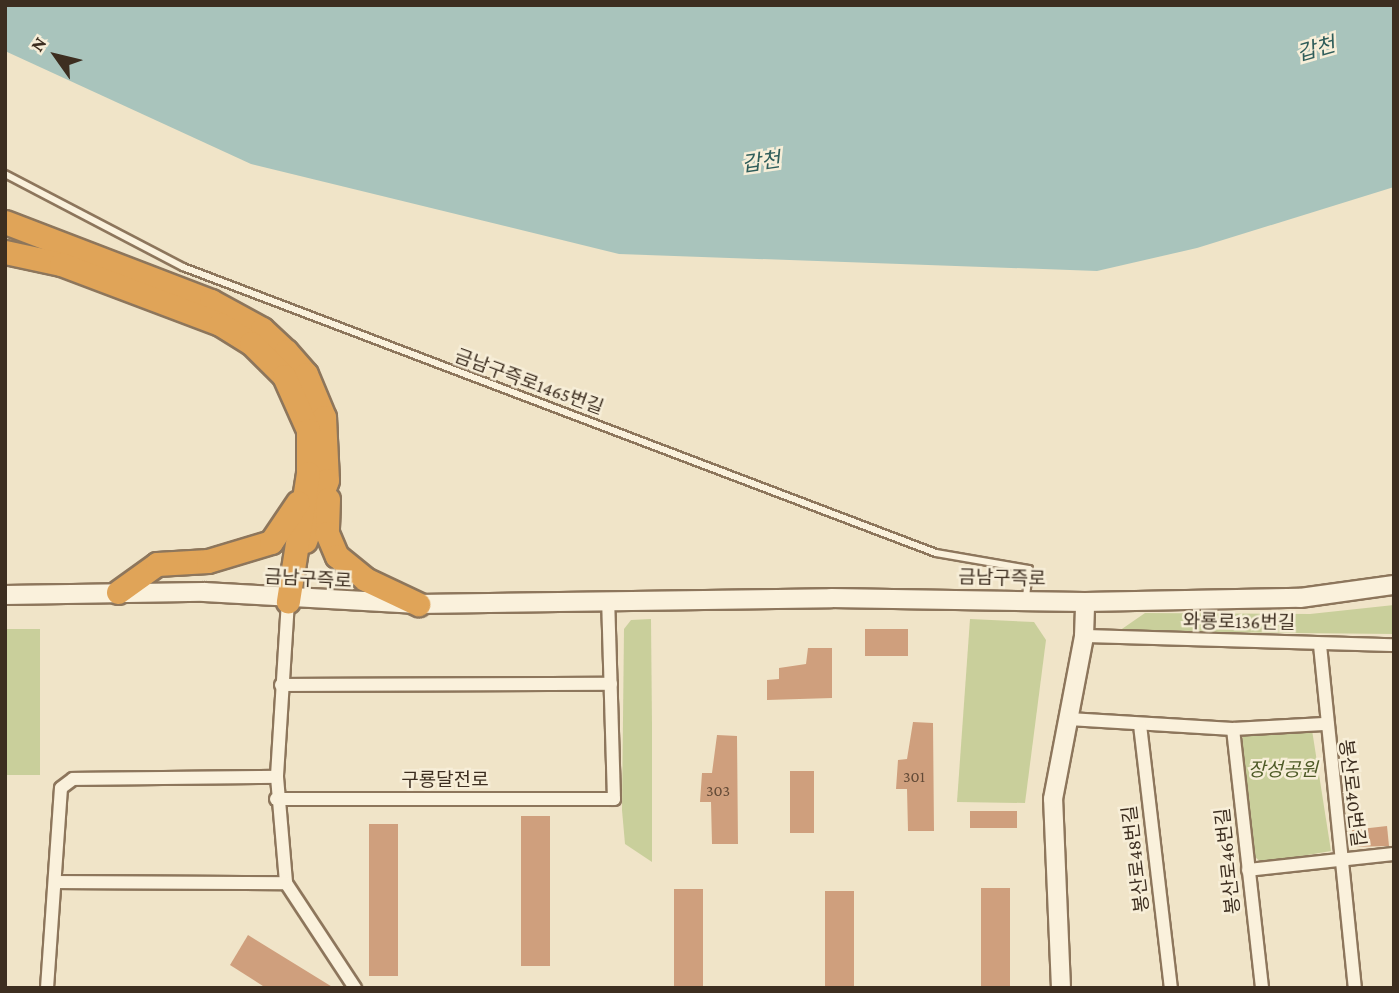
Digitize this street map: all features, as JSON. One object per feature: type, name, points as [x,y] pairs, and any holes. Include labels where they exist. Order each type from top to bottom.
[{"type":"highway","points":[[5,222],[211,301],[262,329],[306,374],[324,418],[327,533],[337,556],[365,579],[418,604]]},
{"type":"highway","points":[[5,252],[61,264],[152,297],[251,343],[284,376],[308,430],[307,473],[301,496],[296,564],[288,601]]},
{"type":"highway","points":[[296,564],[327,480]]},
{"type":"highway","points":[[118,592],[157,564],[208,561],[271,542],[301,496]]},
{"type":"main road","name":"금남구즉로","points":[[5,595],[204,592],[288,601],[418,604],[1026,599],[1085,601],[1300,598],[1394,585]]},
{"type":"main road","points":[[1061,988],[1053,799],[1084,635],[1085,601]]},
{"type":"street","points":[[288,601],[276,777],[286,884],[355,988]]},
{"type":"street","points":[[281,685],[611,684],[608,601]]},
{"type":"street","name":"와룡로136번길","points":[[1084,635],[1320,645],[1394,645]]},
{"type":"street","name":"봉산로40번길","points":[[1320,645],[1324,724],[1355,988]]},
{"type":"street","name":"구룡달전로","points":[[276,799],[614,799],[611,684]]},
{"type":"street","points":[[1069,719],[1140,726],[1233,729],[1324,724]]},
{"type":"street","name":"봉산로48번길","points":[[1140,726],[1171,988]]},
{"type":"street","name":"봉산로46번길","points":[[1233,729],[1262,988]]},
{"type":"street","points":[[47,988],[57,882],[61,788],[73,779],[276,777]]},
{"type":"street","points":[[1248,870],[1394,854]]},
{"type":"street","points":[[57,882],[286,884]]},
{"type":"lane","name":"금남구즉로1465번길","points":[[5,174],[75,214],[221,281],[936,553],[1029,569],[1026,599]]},
{"type":"green space","points":[[1394,605],[1394,634],[1119,631],[1145,613],[1310,614]]},
{"type":"green space","points":[[651,619],[652,862],[625,844],[622,810],[624,629],[631,620]]},
{"type":"green space","points":[[970,619],[1034,622],[1046,640],[1025,803],[957,802]]},
{"type":"green space","points":[[5,629],[40,629],[40,775],[5,775]]},
{"type":"green space","name":"장성공원","points":[[1312,730],[1331,851],[1262,863],[1255,857],[1240,740],[1246,734]]},
{"type":"water","name":"갑천","points":[[5,5],[1394,5],[1394,187],[1197,248],[1097,271],[619,254],[251,164],[5,51]]},
{"type":"building","points":[[865,629],[908,629],[908,656],[865,656]]},
{"type":"building","points":[[808,648],[832,648],[832,698],[767,700],[767,680],[779,679],[779,668],[806,664]]},
{"type":"building","points":[[913,722],[933,723],[934,831],[908,831],[907,789],[896,789],[898,760],[907,759]]},
{"type":"building","points":[[717,735],[737,736],[738,844],[712,844],[711,802],[700,802],[702,773],[712,773]]},
{"type":"building","points":[[790,771],[814,771],[814,833],[790,833]]},
{"type":"building","points":[[970,811],[1017,811],[1017,828],[970,828]]},
{"type":"building","points":[[521,816],[550,816],[550,966],[521,966]]},
{"type":"building","points":[[369,824],[398,824],[398,976],[369,976]]},
{"type":"building","points":[[1387,826],[1389,846],[1351,847],[1352,830]]},
{"type":"building","points":[[981,888],[1010,888],[1010,988],[981,988]]},
{"type":"building","points":[[674,889],[703,889],[703,988],[674,988]]},
{"type":"building","points":[[825,891],[854,891],[854,988],[825,988]]},
{"type":"building","points":[[248,935],[334,988],[266,988],[230,965]]}]
